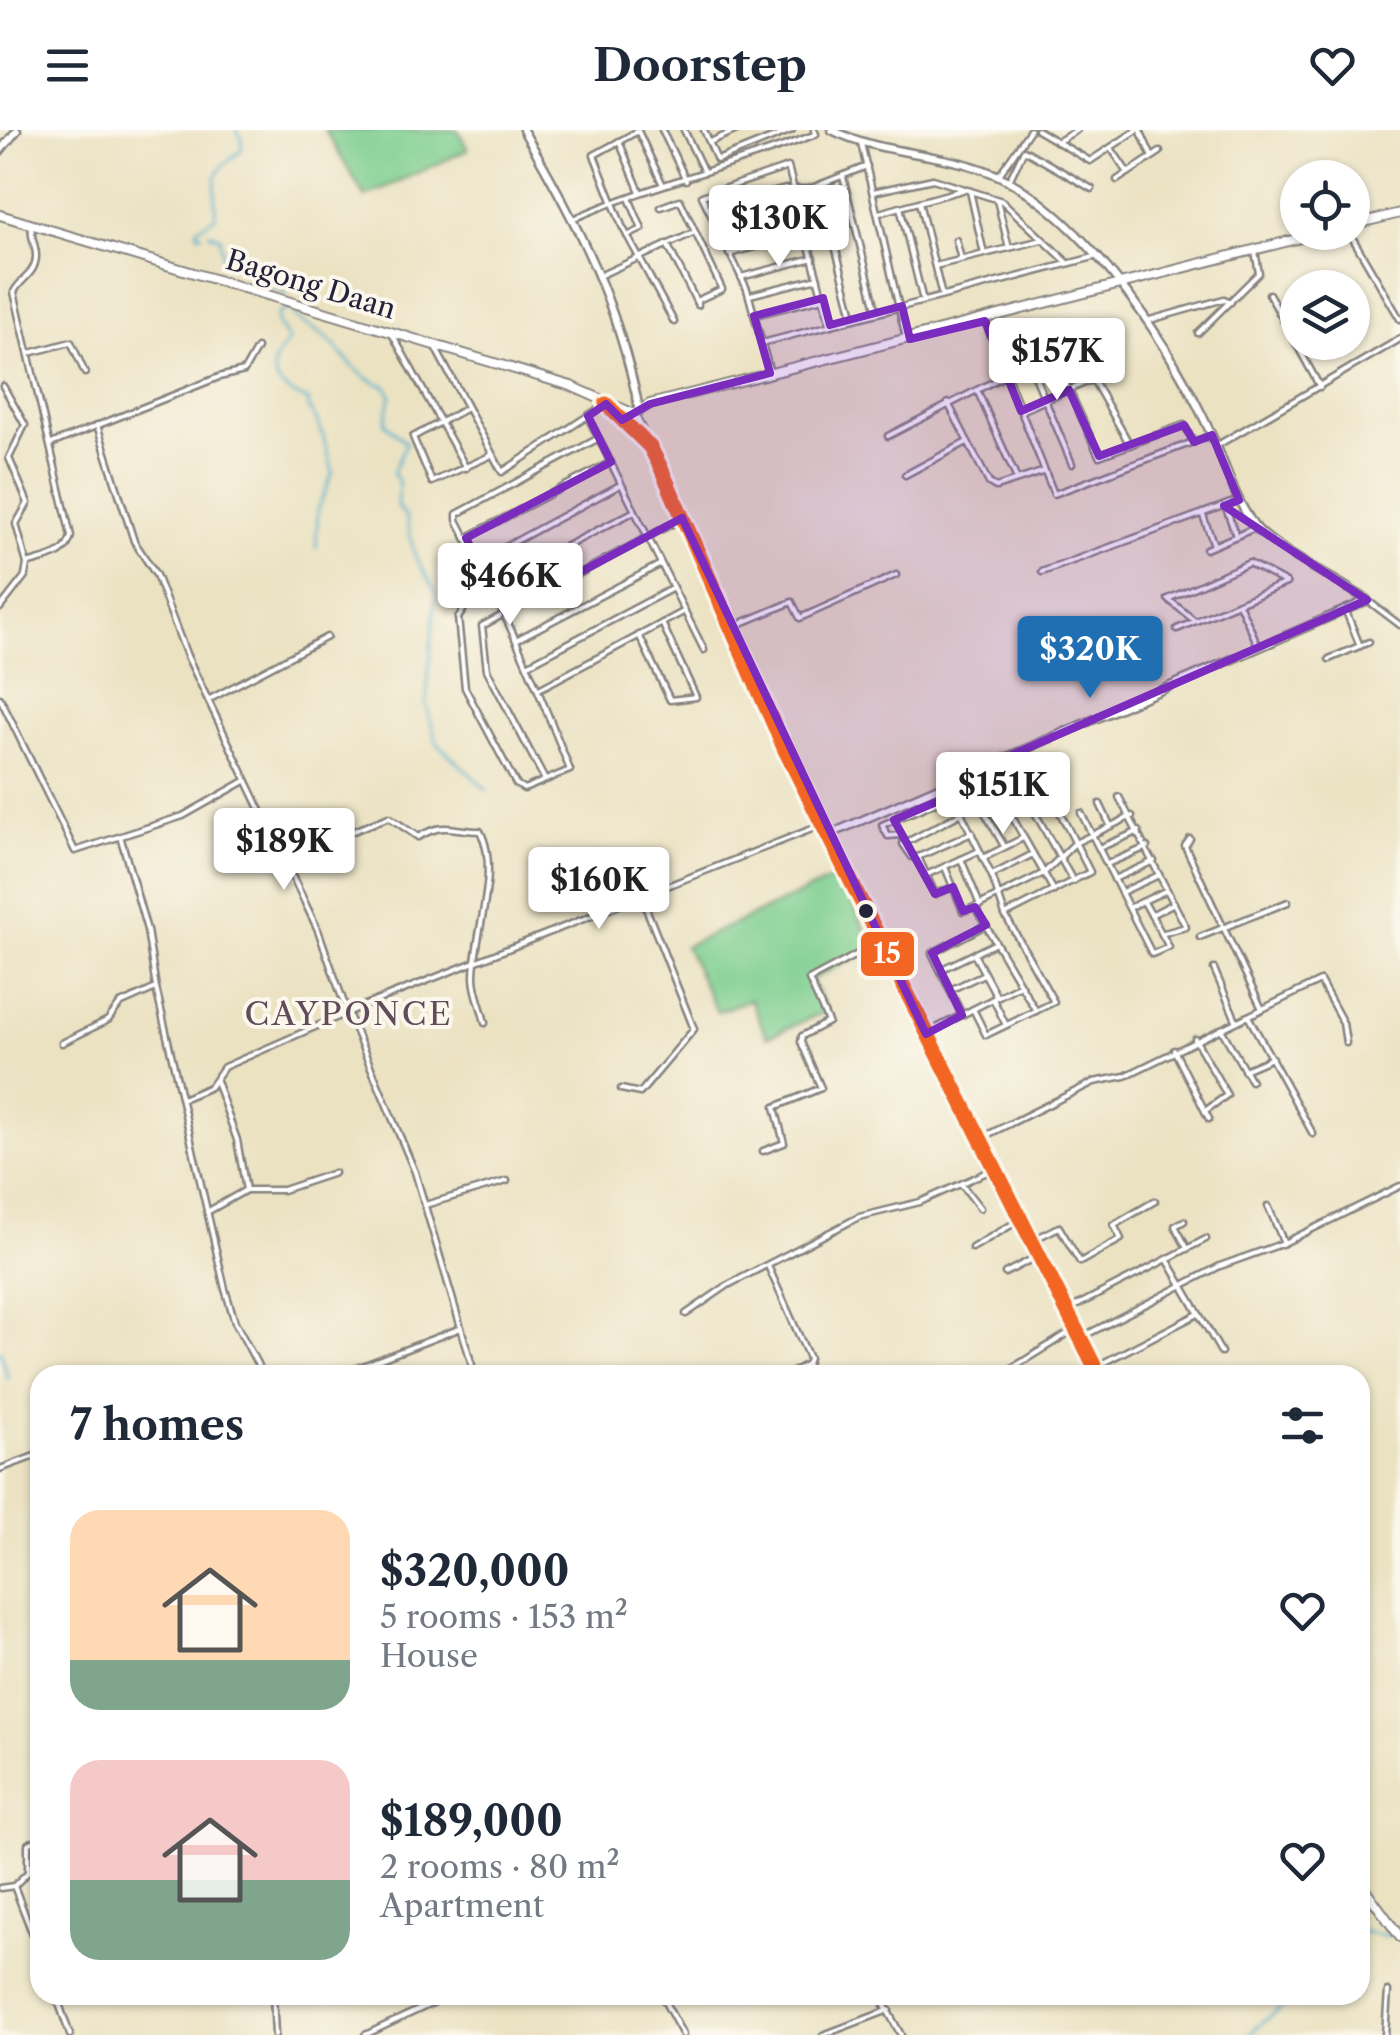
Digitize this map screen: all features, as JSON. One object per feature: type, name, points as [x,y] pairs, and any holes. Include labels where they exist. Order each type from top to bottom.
[{"type":"main road","points":[[1370,220],[1399,213]]},
{"type":"main road","name":"Bagong Daan","points":[[0,216],[571,386],[632,414],[822,825],[1018,1221],[1094,1365]]},
{"type":"main road","points":[[632,414],[770,373],[1280,245]]},
{"type":"main road","points":[[1370,1896],[1400,1938]]},
{"type":"street","points":[[0,151],[17,130]]},
{"type":"street","points":[[523,130],[600,275],[627,346],[632,414]]},
{"type":"street","points":[[662,130],[686,180]]},
{"type":"street","points":[[684,130],[704,172]]},
{"type":"street","points":[[704,130],[720,167]]},
{"type":"street","points":[[709,142],[737,130]]},
{"type":"street","points":[[766,130],[770,138]]},
{"type":"street","points":[[716,160],[792,130]]},
{"type":"street","points":[[832,130],[967,162],[1009,182],[1058,217],[1123,285],[1146,321],[1212,435],[1255,528],[1400,625]]},
{"type":"street","points":[[998,176],[1030,130]]},
{"type":"street","points":[[1037,130],[1090,160],[1138,130],[1152,158]]},
{"type":"street","points":[[1058,142],[1077,130]]},
{"type":"street","points":[[662,183],[638,131],[594,155],[627,236],[674,322]]},
{"type":"street","points":[[573,219],[662,183],[686,180],[815,132]]},
{"type":"street","points":[[619,142],[640,192]]},
{"type":"street","points":[[861,144],[911,339]]},
{"type":"street","points":[[1110,147],[1128,173]]},
{"type":"street","points":[[1009,182],[1024,150],[1092,189]]},
{"type":"street","points":[[1117,180],[1160,152]]},
{"type":"street","points":[[706,209],[820,186],[866,166]]},
{"type":"street","points":[[770,373],[748,295],[702,196],[788,167],[830,325]]},
{"type":"street","points":[[843,176],[877,313]]},
{"type":"street","points":[[873,192],[932,179],[997,200],[1068,263]]},
{"type":"street","points":[[820,186],[854,319]]},
{"type":"street","points":[[878,213],[968,190]]},
{"type":"street","points":[[968,190],[984,254]]},
{"type":"street","points":[[627,236],[642,229],[628,196]]},
{"type":"street","points":[[660,207],[680,200],[722,290],[697,303],[667,244]]},
{"type":"street","points":[[997,200],[1009,248]]},
{"type":"street","points":[[920,202],[942,296]]},
{"type":"street","points":[[900,207],[923,301]]},
{"type":"street","points":[[718,231],[800,210]]},
{"type":"street","points":[[27,564],[55,556],[70,541],[52,444],[14,292],[29,278],[37,256],[30,236],[32,224]]},
{"type":"street","points":[[600,275],[696,232]]},
{"type":"street","points":[[729,254],[806,233]]},
{"type":"street","points":[[934,266],[1043,239]]},
{"type":"street","points":[[956,240],[961,260]]},
{"type":"street","points":[[1360,250],[1400,319]]},
{"type":"street","points":[[1198,334],[1260,273],[1256,252]]},
{"type":"street","points":[[762,343],[1094,256]]},
{"type":"street","points":[[741,277],[813,258]]},
{"type":"street","points":[[748,295],[818,278]]},
{"type":"street","points":[[1269,294],[1320,387]]},
{"type":"street","points":[[754,316],[824,298]]},
{"type":"street","points":[[1146,321],[1224,299],[1231,302]]},
{"type":"street","points":[[985,321],[1054,494],[1212,435]]},
{"type":"street","points":[[391,332],[466,468]]},
{"type":"street","points":[[997,352],[1045,337],[1070,335],[1130,445]]},
{"type":"street","points":[[1045,337],[1099,456],[1184,425],[1194,442]]},
{"type":"street","points":[[1216,446],[1400,339]]},
{"type":"street","points":[[30,353],[71,342],[85,372]]},
{"type":"street","points":[[1020,343],[1072,464]]},
{"type":"street","points":[[434,344],[502,472],[606,404]]},
{"type":"street","points":[[52,444],[244,372],[257,348]]},
{"type":"street","points":[[888,436],[1006,376]]},
{"type":"street","points":[[1021,411],[1094,379]]},
{"type":"street","points":[[0,608],[19,586],[27,564],[16,524],[28,503],[9,458],[25,424],[3,386]]},
{"type":"street","points":[[977,390],[1016,478]]},
{"type":"street","points":[[948,404],[990,483],[996,487],[1045,471]]},
{"type":"street","points":[[467,408],[413,436],[432,482],[492,455]]},
{"type":"street","points":[[588,416],[704,650]]},
{"type":"street","points":[[97,425],[134,541],[156,575],[245,781],[286,857],[350,1012],[425,1205],[472,1364]]},
{"type":"street","points":[[599,438],[457,514],[466,538],[478,560],[491,585],[505,612],[539,689],[570,770],[524,789],[516,784],[460,671],[458,618],[474,594],[491,585],[635,510]]},
{"type":"street","points":[[905,475],[968,442]]},
{"type":"street","points":[[466,538],[611,462]]},
{"type":"street","points":[[478,560],[622,484]]},
{"type":"street","points":[[1042,572],[1240,500]]},
{"type":"street","points":[[1225,506],[1236,536]]},
{"type":"street","points":[[1202,514],[1214,545]]},
{"type":"street","points":[[545,780],[487,670],[482,626],[682,518]]},
{"type":"street","points":[[1206,549],[1255,528]]},
{"type":"street","points":[[1178,629],[1240,604],[1286,583],[1249,563],[1168,600],[1195,622]]},
{"type":"street","points":[[516,640],[661,564]]},
{"type":"street","points":[[732,627],[792,602],[800,618],[896,574]]},
{"type":"street","points":[[526,665],[673,588]]},
{"type":"street","points":[[828,836],[1367,600]]},
{"type":"street","points":[[1240,604],[1258,647]]},
{"type":"street","points":[[1345,610],[1360,646]]},
{"type":"street","points":[[539,689],[685,611]]},
{"type":"street","points":[[639,635],[670,700],[696,697],[662,623]]},
{"type":"street","points":[[208,700],[327,637]]},
{"type":"street","points":[[1329,659],[1369,642]]},
{"type":"street","points":[[0,698],[71,846],[78,852],[122,840],[192,812],[245,781]]},
{"type":"street","points":[[984,767],[1054,892]]},
{"type":"street","points":[[999,794],[1039,771],[1090,872],[1005,915]]},
{"type":"street","points":[[972,832],[912,857],[902,835],[888,836],[882,825],[990,780]]},
{"type":"street","points":[[971,788],[1004,846]]},
{"type":"street","points":[[1010,813],[1048,789]]},
{"type":"street","points":[[952,796],[984,858],[1005,915],[1054,1002],[986,1035],[973,1009]]},
{"type":"street","points":[[1119,797],[1186,926],[1144,939]]},
{"type":"street","points":[[1028,802],[1073,881]]},
{"type":"street","points":[[1100,804],[1110,825]]},
{"type":"street","points":[[1081,812],[1152,954],[1170,947],[1144,902]]},
{"type":"street","points":[[904,840],[962,814]]},
{"type":"street","points":[[945,866],[964,911],[1044,873],[1075,842],[1132,816]]},
{"type":"street","points":[[286,857],[388,817],[418,837],[430,828],[452,825],[480,831],[488,880],[474,982],[485,1022]]},
{"type":"street","points":[[182,1099],[203,1092],[224,1066],[350,1012],[822,825]]},
{"type":"street","points":[[1099,848],[1139,832]]},
{"type":"street","points":[[984,858],[1023,838]]},
{"type":"street","points":[[1190,839],[1185,846],[1263,1010]]},
{"type":"street","points":[[122,840],[147,930],[156,988],[234,1322],[257,1365]]},
{"type":"street","points":[[1107,864],[1147,847]]},
{"type":"street","points":[[926,874],[979,851]]},
{"type":"street","points":[[992,876],[1032,854]]},
{"type":"street","points":[[918,856],[935,894],[953,887]]},
{"type":"street","points":[[961,859],[986,925],[1036,1011]]},
{"type":"street","points":[[1114,879],[1154,861]]},
{"type":"street","points":[[1121,893],[1159,875]]},
{"type":"street","points":[[1130,908],[1167,890]]},
{"type":"street","points":[[621,1089],[640,1093],[694,1029],[642,897]]},
{"type":"street","points":[[1200,937],[1288,902]]},
{"type":"street","points":[[1150,915],[1174,903]]},
{"type":"street","points":[[962,1015],[932,953],[986,925]]},
{"type":"street","points":[[763,1151],[784,1143],[775,1107],[821,1088],[800,1039],[828,1022],[809,980],[880,942]]},
{"type":"street","points":[[940,970],[996,943]]},
{"type":"street","points":[[974,954],[1006,1025]]},
{"type":"street","points":[[1214,969],[1236,1020]]},
{"type":"street","points":[[950,990],[984,974]]},
{"type":"street","points":[[980,1140],[1094,1082],[1125,1076],[1320,981],[1343,1022],[1346,1043]]},
{"type":"street","points":[[926,1034],[1020,985]]},
{"type":"street","points":[[62,1043],[108,1020],[120,1004],[156,988]]},
{"type":"street","points":[[1248,1016],[1313,1134]]},
{"type":"street","points":[[1220,1027],[1250,1082]]},
{"type":"street","points":[[1196,1039],[1227,1096],[1205,1112]]},
{"type":"street","points":[[1174,1050],[1210,1120]]},
{"type":"street","points":[[1244,1070],[1272,1058]]},
{"type":"street","points":[[216,1080],[237,1140],[246,1190]]},
{"type":"street","points":[[686,1314],[859,1217],[920,1202],[994,1169]]},
{"type":"street","points":[[207,1212],[246,1190],[283,1190],[334,1173]]},
{"type":"street","points":[[425,1205],[506,1181]]},
{"type":"street","points":[[962,1185],[980,1208]]},
{"type":"street","points":[[1080,1338],[1220,1266],[1284,1244],[1400,1186]]},
{"type":"street","points":[[1029,1242],[1059,1227],[1080,1262],[1121,1239],[1114,1225],[1154,1201]]},
{"type":"street","points":[[1268,1206],[1284,1244]]},
{"type":"street","points":[[972,1248],[1018,1221]]},
{"type":"street","points":[[1184,1221],[1175,1226],[1187,1248]]},
{"type":"street","points":[[1066,1311],[1206,1238]]},
{"type":"street","points":[[1005,1274],[1036,1256]]},
{"type":"street","points":[[1167,1258],[1196,1315],[1221,1352]]},
{"type":"street","points":[[768,1266],[809,1358],[805,1365]]},
{"type":"street","points":[[1108,1365],[1196,1315]]},
{"type":"street","points":[[365,1365],[461,1328]]},
{"type":"street","points":[[1017,1365],[1075,1329]]},
{"type":"street","points":[[0,1469],[30,1458]]},
{"type":"street","points":[[0,1888],[14,1886],[28,1872],[30,1843]]},
{"type":"street","points":[[14,1886],[30,1927]]},
{"type":"street","points":[[1385,2035],[1388,1990]]},
{"type":"street","points":[[60,2005],[70,2035]]},
{"type":"street","points":[[274,2005],[276,2035]]},
{"type":"street","points":[[365,2035],[429,2005]]},
{"type":"street","points":[[666,2005],[683,2035]]},
{"type":"street","points":[[887,2005],[901,2035]]},
{"type":"street","points":[[824,2035],[890,2010]]},
{"type":"highlighted area","points":[[823,298],[830,325],[902,306],[910,339],[985,321],[1021,411],[1069,390],[1099,456],[1184,425],[1194,442],[1212,435],[1239,500],[1224,506],[1367,600],[984,767],[990,779],[894,820],[935,894],[953,887],[963,911],[975,907],[986,925],[932,953],[962,1015],[926,1034],[682,518],[505,612],[466,538],[611,462],[588,416],[606,404],[622,420],[650,404],[770,373],[754,316]]},
{"type":"green space","points":[[325,130],[458,130],[468,150],[365,197]]},
{"type":"green space","points":[[839,876],[874,948],[811,980],[827,1011],[767,1037],[750,999],[717,1012],[685,946]]},
{"type":"waterway","points":[[202,234],[198,234],[197,228],[215,217],[216,178],[223,166],[241,151],[242,138],[236,130]]},
{"type":"waterway","points":[[209,233],[220,237],[223,259],[230,266],[251,265],[260,282],[284,292],[286,298]]},
{"type":"waterway","points":[[289,305],[297,318],[326,337],[369,379],[386,386],[391,395],[385,423],[406,443],[393,473],[399,482],[397,506],[406,517],[415,556],[436,592],[426,704],[437,743],[487,790]]},
{"type":"waterway","points":[[290,307],[278,314],[277,323],[288,340],[275,361],[275,376],[283,387],[309,401],[308,408],[320,429],[333,472],[318,509],[316,548]]},
{"type":"waterway","points":[[0,1350],[8,1379]]},
{"type":"waterway","points":[[1370,1933],[1388,1936],[1392,1931]]},
{"type":"waterway","points":[[1248,2035],[1284,2005]]},
{"type":"transit line","name":"15","points":[[606,404],[650,447],[660,466],[785,750],[1094,1365]]},
{"type":"district","name":"CAYPONCE","points":[[349,1013]]}]
